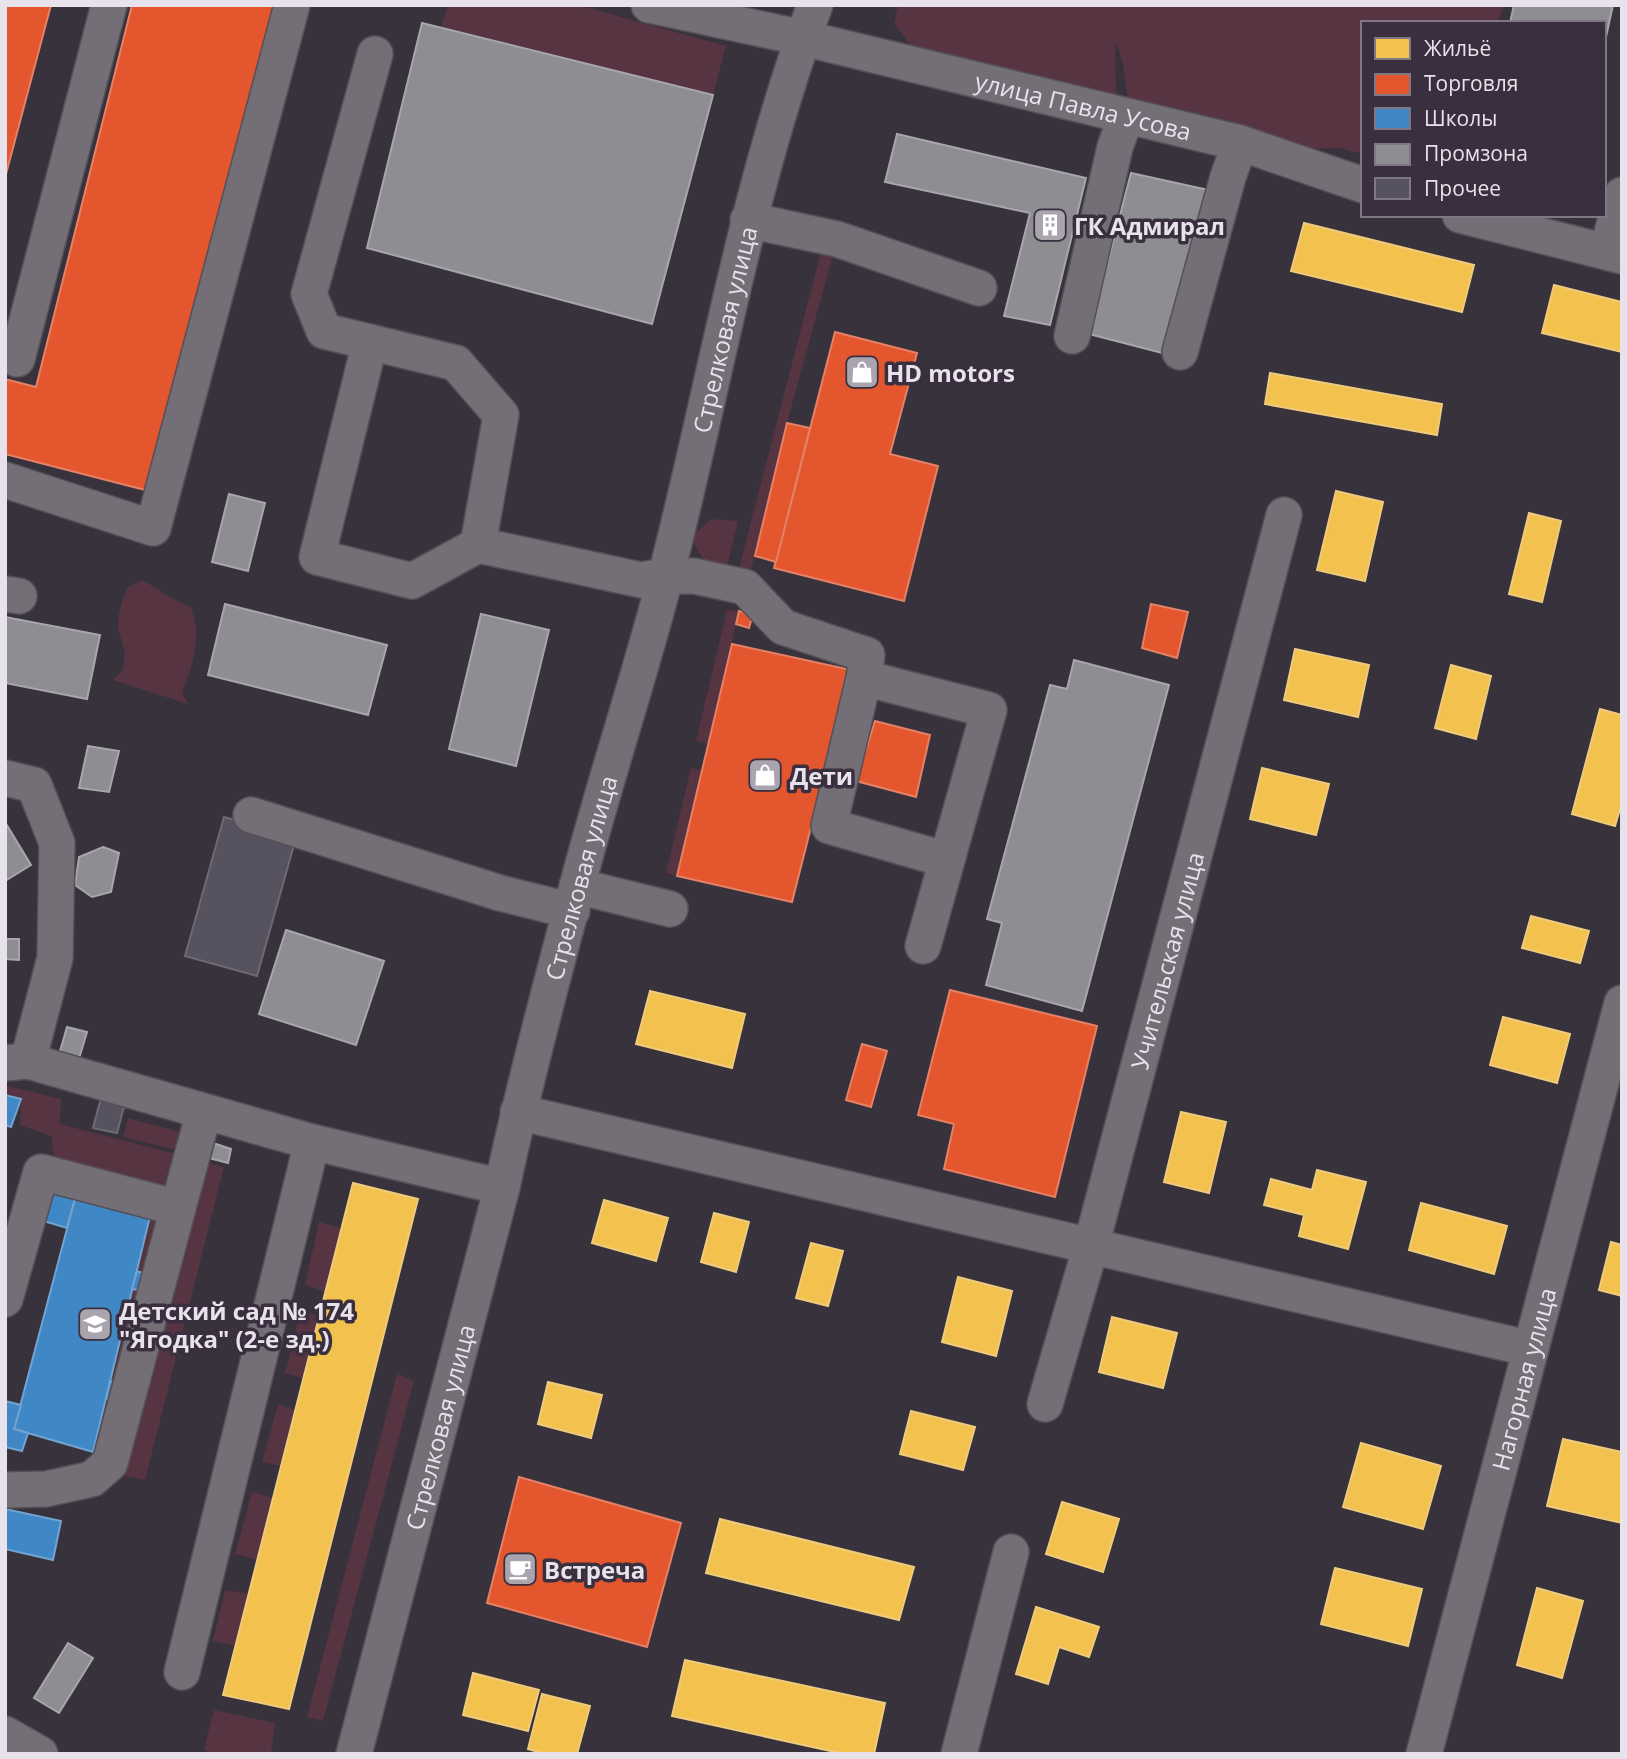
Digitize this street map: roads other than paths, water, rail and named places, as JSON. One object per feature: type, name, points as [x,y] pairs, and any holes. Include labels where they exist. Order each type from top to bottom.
[{"type":"street","points":[[17,359],[109,5]]},
{"type":"street","points":[[5,480],[153,528],[292,5]]},
{"type":"street","name":"улица Павла Усова","points":[[649,5],[803,38],[1240,143],[1361,183]]},
{"type":"street","name":"Стрелковая улица","points":[[354,1754],[574,899],[666,576],[748,220],[815,5]]},
{"type":"street","points":[[375,54],[309,294],[324,331],[456,363],[501,415],[478,545]]},
{"type":"street","points":[[1072,336],[1115,147],[1126,117]]},
{"type":"street","points":[[1180,352],[1228,177],[1240,143]]},
{"type":"street","points":[[1468,217],[1614,254],[1622,195]]},
{"type":"street","points":[[748,220],[836,239],[979,288]]},
{"type":"street","points":[[370,342],[317,557],[411,581],[478,545],[641,580],[666,576],[694,576],[745,587],[783,626],[867,654],[829,826],[947,860]]},
{"type":"street","name":"Учительская улица","points":[[1045,1404],[1091,1246],[1284,515]]},
{"type":"street","points":[[863,678],[989,710],[923,946]]},
{"type":"street","points":[[5,778],[34,785],[57,844],[55,958],[17,1062],[312,1142],[502,1187]]},
{"type":"street","points":[[251,815],[500,893],[670,909]]},
{"type":"street","name":"Нагорная улица","points":[[1424,1754],[1622,1003]]},
{"type":"street","points":[[5,1490],[46,1489],[92,1479],[110,1463],[204,1112]]},
{"type":"street","points":[[518,1112],[1531,1349]]},
{"type":"street","points":[[182,1672],[312,1142]]},
{"type":"street","points":[[5,1299],[41,1172],[178,1208]]},
{"type":"street","points":[[959,1754],[1011,1552]]},
{"type":"street","points":[[5,1734],[40,1754]]},
{"type":"place","name":"ГК Адмирал","points":[[1050,225]]},
{"type":"place","name":"HD motors","points":[[862,372]]},
{"type":"place","name":"Дети","points":[[765,775]]},
{"type":"place","name":"Детский сад № 174 \"Ягодка\" (2-е зд.)","points":[[95,1324]]},
{"type":"place","name":"Встреча","points":[[520,1569]]}]
